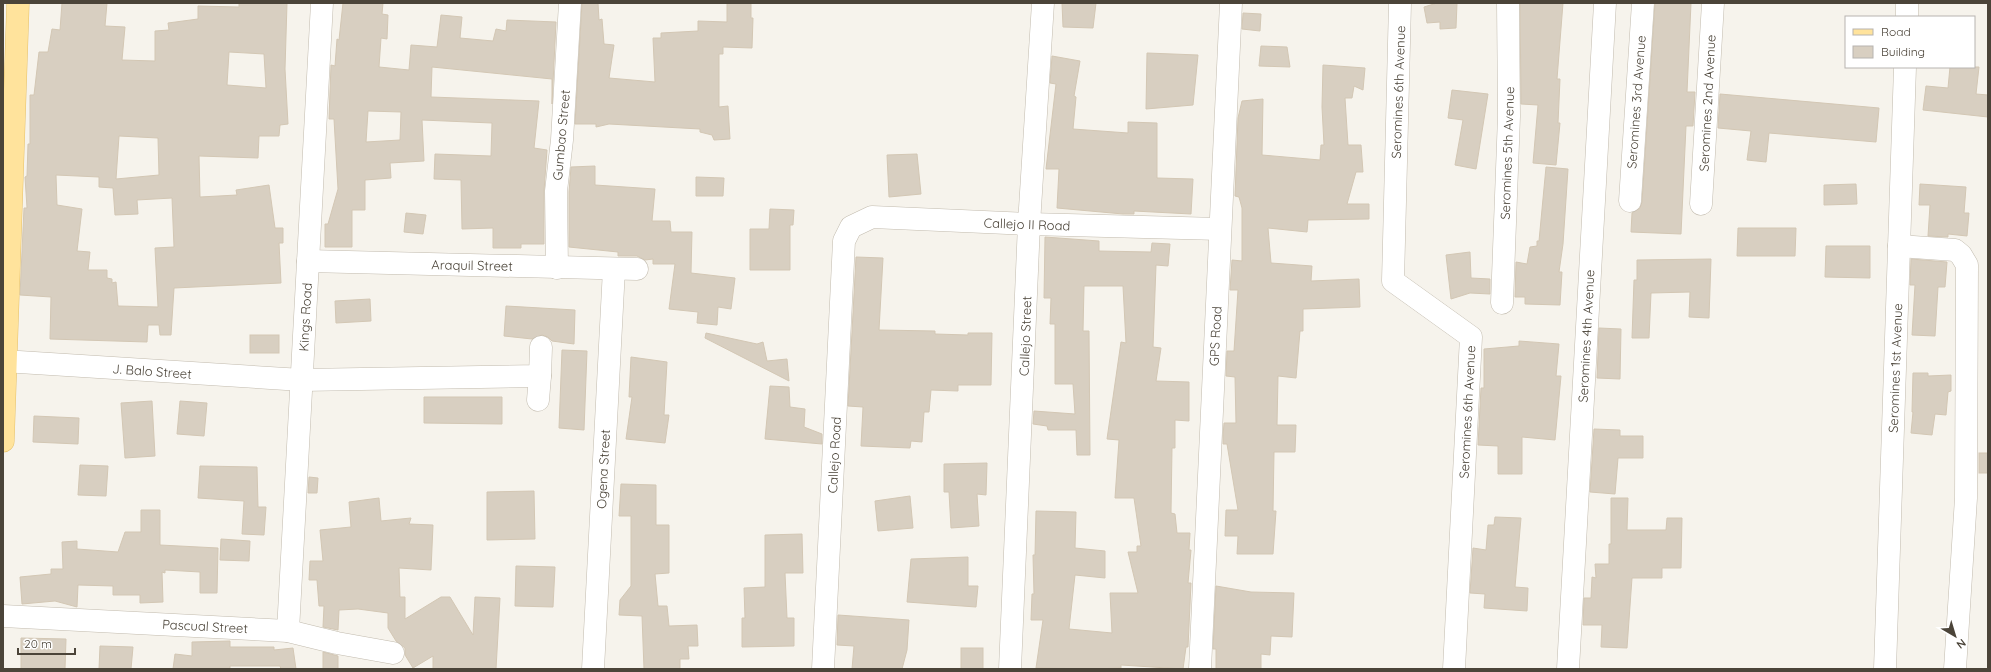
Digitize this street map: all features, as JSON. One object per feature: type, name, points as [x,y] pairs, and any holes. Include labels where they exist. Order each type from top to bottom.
[{"type":"main road","points":[[3,441],[9,114],[18,3]]},
{"type":"street","name":"Kings Road","points":[[288,631],[322,3]]},
{"type":"street","name":"Gumbao Street","points":[[556,268],[556,191],[562,140],[570,3]]},
{"type":"street","name":"Callejo Street","points":[[1010,669],[1029,224],[1043,3]]},
{"type":"street","name":"GPS Road","points":[[1200,669],[1231,3]]},
{"type":"street","name":"Seromines 6th Avenue","points":[[1400,3],[1393,281],[1471,337],[1454,669]]},
{"type":"street","name":"Seromines 5th Avenue","points":[[1502,303],[1509,116],[1508,3]]},
{"type":"street","name":"Seromines 4th Avenue","points":[[1568,669],[1605,3]]},
{"type":"street","name":"Seromines 3rd Avenue","points":[[1630,201],[1642,3]]},
{"type":"street","name":"Seromines 2nd Avenue","points":[[1701,204],[1713,3]]},
{"type":"street","points":[[1907,3],[1907,16]]},
{"type":"street","name":"Seromines 1st Avenue","points":[[1885,669],[1905,68]]},
{"type":"street","name":"Callejo II Road","points":[[844,241],[851,227],[872,217],[1029,224],[1220,228]]},
{"type":"street","name":"Callejo Road","points":[[823,669],[844,241]]},
{"type":"street","points":[[1899,246],[1955,250],[1961,255],[1967,265],[1966,498],[1955,669]]},
{"type":"street","name":"Araquil Street","points":[[308,261],[637,269]]},
{"type":"street","name":"Ogena Street","points":[[593,669],[614,269]]},
{"type":"street","points":[[538,400],[541,347]]},
{"type":"street","name":"J. Balo Street","points":[[4,361],[302,380],[540,376]]},
{"type":"street","name":"Pascual Street","points":[[3,616],[288,631],[337,643],[393,653]]},
{"type":"building","points":[[62,3],[107,3],[105,26],[125,27],[122,60],[155,61],[155,31],[169,30],[168,23],[198,19],[198,6],[239,7],[239,3],[287,3],[285,69],[288,124],[280,125],[279,136],[259,136],[258,158],[199,156],[200,197],[237,195],[236,190],[269,185],[275,228],[283,228],[283,243],[279,243],[281,283],[174,288],[171,335],[160,335],[159,325],[148,325],[147,342],[50,339],[51,297],[20,295],[24,208],[27,208],[25,177],[27,176],[28,144],[30,144],[30,95],[34,95],[39,52],[48,52],[52,29],[60,30]],"holes":[[[229,52],[264,54],[266,88],[227,85]],[[119,136],[158,138],[159,175],[116,179]],[[56,175],[99,177],[99,187],[113,188],[115,215],[138,214],[137,200],[172,198],[174,247],[155,248],[158,307],[118,306],[116,282],[112,283],[112,279],[107,278],[107,270],[88,270],[90,252],[77,251],[82,209],[57,205]]]},
{"type":"building","points":[[343,3],[383,3],[382,14],[388,15],[387,39],[381,38],[379,67],[409,70],[411,45],[437,47],[441,15],[462,17],[460,38],[493,41],[496,29],[506,31],[507,20],[556,22],[552,104],[552,79],[432,67],[431,97],[539,101],[534,148],[547,150],[544,191],[544,244],[521,244],[521,248],[493,248],[493,228],[462,229],[461,180],[434,179],[435,154],[491,156],[492,123],[422,120],[424,161],[390,163],[391,178],[365,180],[365,210],[352,210],[352,247],[325,247],[325,224],[328,224],[338,189],[334,119],[329,119],[331,65],[335,66],[337,39],[339,40]],"holes":[[[368,111],[401,112],[400,140],[366,142]]]},
{"type":"building","points":[[582,3],[598,3],[599,20],[602,19],[604,44],[614,45],[609,78],[655,82],[653,38],[661,38],[661,33],[698,31],[698,21],[727,22],[727,3],[751,3],[751,18],[753,18],[752,48],[723,47],[723,54],[719,54],[719,107],[728,106],[730,139],[714,140],[712,135],[700,132],[700,129],[609,124],[596,127],[596,124],[575,124]]},
{"type":"building","points":[[1062,3],[1096,3],[1093,28],[1063,27]]},
{"type":"building","points":[[1437,3],[1457,3],[1456,28],[1440,29],[1440,22],[1427,23],[1424,7]]},
{"type":"building","points":[[1520,3],[1563,3],[1557,79],[1560,79],[1558,123],[1560,123],[1556,165],[1533,163],[1538,105],[1521,104]]},
{"type":"building","points":[[1655,3],[1691,3],[1687,92],[1695,92],[1693,126],[1686,126],[1681,234],[1631,232],[1632,213],[1640,208],[1642,202]]},
{"type":"building","points":[[1243,13],[1261,14],[1260,31],[1242,29]]},
{"type":"building","points":[[1261,46],[1287,47],[1290,67],[1259,66]]},
{"type":"building","points":[[1147,53],[1198,55],[1193,105],[1146,109]]},
{"type":"building","points":[[1052,56],[1080,61],[1074,96],[1076,97],[1073,129],[1128,133],[1128,122],[1157,123],[1157,178],[1193,179],[1191,214],[1134,211],[1134,214],[1123,214],[1057,208],[1059,169],[1046,169],[1056,84],[1050,83]]},
{"type":"building","points":[[1323,65],[1365,68],[1363,90],[1354,86],[1352,98],[1345,98],[1348,145],[1361,145],[1363,172],[1356,172],[1347,204],[1369,204],[1369,219],[1308,220],[1307,232],[1268,228],[1271,263],[1312,266],[1311,281],[1359,279],[1360,307],[1303,309],[1303,331],[1300,331],[1296,378],[1278,376],[1277,425],[1296,425],[1295,452],[1274,452],[1273,511],[1276,511],[1273,554],[1237,554],[1238,536],[1225,536],[1226,510],[1238,510],[1227,444],[1223,444],[1223,436],[1224,423],[1236,423],[1235,377],[1226,376],[1227,351],[1234,351],[1238,290],[1230,290],[1232,260],[1242,261],[1242,208],[1239,197],[1235,196],[1238,118],[1242,101],[1263,99],[1262,155],[1320,160],[1321,145],[1324,145],[1322,107]]},
{"type":"building","points":[[1979,67],[1976,94],[1988,95],[1988,117],[1923,110],[1926,86],[1948,88],[1950,68]]},
{"type":"building","points":[[1452,90],[1488,94],[1476,169],[1455,165],[1463,120],[1448,118]]},
{"type":"building","points":[[1720,94],[1879,108],[1876,142],[1769,133],[1766,162],[1747,160],[1751,131],[1718,128]]},
{"type":"building","points":[[917,154],[921,194],[889,197],[887,155]]},
{"type":"building","points":[[595,166],[595,185],[655,189],[652,221],[670,221],[671,232],[692,232],[691,273],[735,278],[731,309],[718,307],[717,325],[697,323],[698,312],[669,309],[675,264],[653,264],[653,259],[645,260],[637,256],[618,256],[618,252],[569,247],[569,192],[571,167]]},
{"type":"building","points":[[1546,167],[1568,169],[1563,244],[1559,272],[1562,272],[1560,305],[1525,304],[1525,297],[1515,297],[1516,262],[1527,264],[1530,247],[1537,246],[1537,241],[1539,241]]},
{"type":"building","points":[[696,177],[724,178],[723,196],[696,196]]},
{"type":"building","points":[[1856,184],[1857,204],[1824,205],[1824,185]]},
{"type":"building","points":[[1920,184],[1966,187],[1964,213],[1969,213],[1967,236],[1948,234],[1948,237],[1928,236],[1930,205],[1919,205]]},
{"type":"building","points":[[770,209],[794,210],[793,225],[790,225],[790,270],[750,270],[750,229],[769,229]]},
{"type":"building","points":[[406,213],[426,215],[423,234],[404,232]]},
{"type":"building","points":[[1738,228],[1796,228],[1795,256],[1737,256]]},
{"type":"building","points":[[1045,237],[1099,241],[1099,251],[1151,252],[1152,243],[1170,244],[1168,266],[1156,265],[1153,347],[1161,348],[1156,381],[1189,382],[1189,421],[1175,420],[1175,448],[1172,448],[1171,513],[1175,514],[1177,533],[1190,533],[1189,550],[1191,550],[1188,583],[1191,583],[1188,647],[1186,647],[1183,669],[1121,665],[1121,668],[1094,669],[1036,668],[1043,620],[1031,620],[1032,594],[1034,594],[1033,555],[1035,555],[1036,511],[1076,512],[1075,548],[1105,551],[1105,578],[1075,575],[1069,629],[1112,633],[1110,593],[1138,593],[1128,552],[1137,552],[1137,546],[1141,546],[1134,498],[1115,498],[1119,440],[1107,439],[1121,342],[1126,343],[1123,286],[1084,286],[1083,331],[1089,331],[1090,455],[1077,455],[1076,430],[1048,430],[1047,426],[1033,424],[1034,411],[1075,414],[1073,384],[1055,384],[1055,324],[1050,324],[1051,298],[1044,298]]},
{"type":"building","points":[[1826,246],[1870,246],[1870,278],[1825,277]]},
{"type":"building","points":[[1470,252],[1471,278],[1490,279],[1490,294],[1470,293],[1451,299],[1446,255]]},
{"type":"building","points":[[856,257],[883,258],[879,330],[935,331],[935,334],[968,335],[968,333],[992,333],[991,385],[958,385],[958,391],[931,390],[929,412],[924,412],[922,442],[911,441],[910,448],[861,446],[863,407],[848,406]]},
{"type":"building","points":[[1711,259],[1709,318],[1689,317],[1690,292],[1651,293],[1649,338],[1632,338],[1634,280],[1637,280],[1637,260]]},
{"type":"building","points":[[1911,259],[1947,262],[1945,287],[1938,287],[1935,336],[1912,335],[1915,285],[1910,285]]},
{"type":"building","points":[[370,299],[371,321],[336,323],[335,301]]},
{"type":"building","points":[[506,306],[575,310],[574,344],[552,341],[548,337],[542,335],[532,339],[504,336]]},
{"type":"building","points":[[1599,328],[1621,329],[1620,379],[1597,378]]},
{"type":"building","points":[[706,333],[757,344],[763,342],[767,361],[787,359],[789,381],[705,338]]},
{"type":"building","points":[[250,335],[279,335],[279,353],[250,353]]},
{"type":"building","points":[[1519,341],[1559,344],[1556,376],[1561,376],[1555,440],[1522,437],[1522,474],[1498,474],[1498,446],[1478,445],[1481,388],[1484,388],[1484,349],[1519,346]]},
{"type":"building","points":[[562,350],[587,351],[584,430],[559,428]]},
{"type":"building","points":[[631,357],[667,362],[664,415],[669,415],[665,443],[626,439],[632,397],[629,397]]},
{"type":"building","points":[[1913,373],[1928,373],[1928,376],[1951,375],[1951,391],[1948,392],[1946,415],[1935,414],[1932,435],[1911,433],[1913,412]]},
{"type":"building","points":[[770,386],[789,387],[790,407],[805,409],[804,427],[822,434],[822,444],[765,439]]},
{"type":"building","points":[[424,397],[502,397],[502,424],[424,423]]},
{"type":"building","points":[[152,401],[155,456],[125,458],[121,403]]},
{"type":"building","points":[[180,401],[207,403],[204,436],[177,434]]},
{"type":"building","points":[[34,416],[79,418],[78,444],[33,442]]},
{"type":"building","points":[[1594,429],[1620,430],[1620,436],[1643,436],[1643,458],[1618,458],[1615,494],[1590,492]]},
{"type":"building","points":[[1979,453],[1988,453],[1988,473],[1979,473]]},
{"type":"building","points":[[987,463],[986,495],[977,494],[979,526],[951,528],[949,492],[944,492],[944,464]]},
{"type":"building","points":[[80,465],[108,466],[106,496],[78,495]]},
{"type":"building","points":[[200,466],[257,467],[258,507],[266,507],[264,535],[242,534],[244,501],[198,498]]},
{"type":"building","points":[[309,477],[318,478],[317,493],[308,493]]},
{"type":"building","points":[[621,484],[656,485],[656,525],[669,525],[669,573],[655,574],[658,606],[667,606],[669,626],[697,625],[698,646],[688,646],[689,659],[680,659],[680,669],[644,669],[642,616],[619,615],[620,600],[631,586],[631,516],[619,516]]},
{"type":"building","points":[[534,491],[535,539],[487,540],[487,492]]},
{"type":"building","points":[[910,496],[913,528],[878,531],[875,501]]},
{"type":"building","points":[[379,498],[381,521],[411,518],[409,524],[433,525],[431,570],[399,568],[400,597],[405,597],[405,619],[441,597],[450,597],[473,635],[475,597],[500,598],[496,669],[433,669],[433,656],[413,668],[405,655],[405,648],[396,641],[388,628],[388,613],[358,609],[339,610],[338,630],[323,627],[324,606],[319,606],[317,580],[309,580],[310,561],[323,561],[320,530],[351,527],[349,502]]},
{"type":"building","points":[[1611,498],[1628,498],[1627,530],[1666,530],[1667,518],[1682,518],[1681,568],[1662,568],[1662,578],[1632,578],[1627,648],[1601,647],[1602,625],[1583,625],[1584,598],[1591,598],[1592,577],[1596,578],[1595,564],[1609,564],[1609,544],[1611,544]]},
{"type":"building","points":[[141,510],[160,510],[160,545],[218,548],[217,593],[200,593],[200,572],[165,570],[165,573],[162,572],[163,602],[140,603],[140,595],[113,595],[113,586],[78,585],[77,607],[55,601],[22,604],[20,577],[51,574],[51,569],[63,569],[62,542],[77,541],[77,549],[118,552],[125,532],[141,532]]},
{"type":"building","points":[[1495,517],[1521,518],[1515,587],[1528,588],[1527,611],[1484,608],[1485,594],[1470,593],[1473,548],[1486,550],[1488,525],[1494,525]]},
{"type":"building","points":[[802,534],[803,573],[785,573],[787,618],[794,618],[794,646],[742,647],[742,618],[745,618],[744,588],[765,587],[765,535]]},
{"type":"building","points":[[221,539],[250,541],[249,561],[220,560]]},
{"type":"building","points":[[968,557],[968,586],[978,586],[976,607],[907,602],[911,559]]},
{"type":"building","points":[[516,566],[555,567],[553,607],[515,606]]},
{"type":"building","points":[[1216,586],[1251,592],[1294,593],[1292,637],[1271,636],[1270,655],[1261,654],[1261,669],[1216,669],[1216,649],[1213,649]]},
{"type":"building","points":[[838,615],[909,620],[907,650],[902,669],[852,669],[854,646],[837,645]]},
{"type":"building","points":[[21,638],[66,639],[65,669],[21,669]]},
{"type":"building","points":[[230,641],[230,647],[274,647],[274,650],[293,648],[296,669],[281,669],[280,666],[230,666],[230,669],[173,669],[175,654],[192,656],[192,642]]},
{"type":"building","points":[[100,646],[133,647],[131,669],[99,669]]},
{"type":"building","points":[[961,648],[983,648],[983,669],[961,669]]},
{"type":"building","points":[[323,652],[338,656],[338,669],[323,669]]}]
